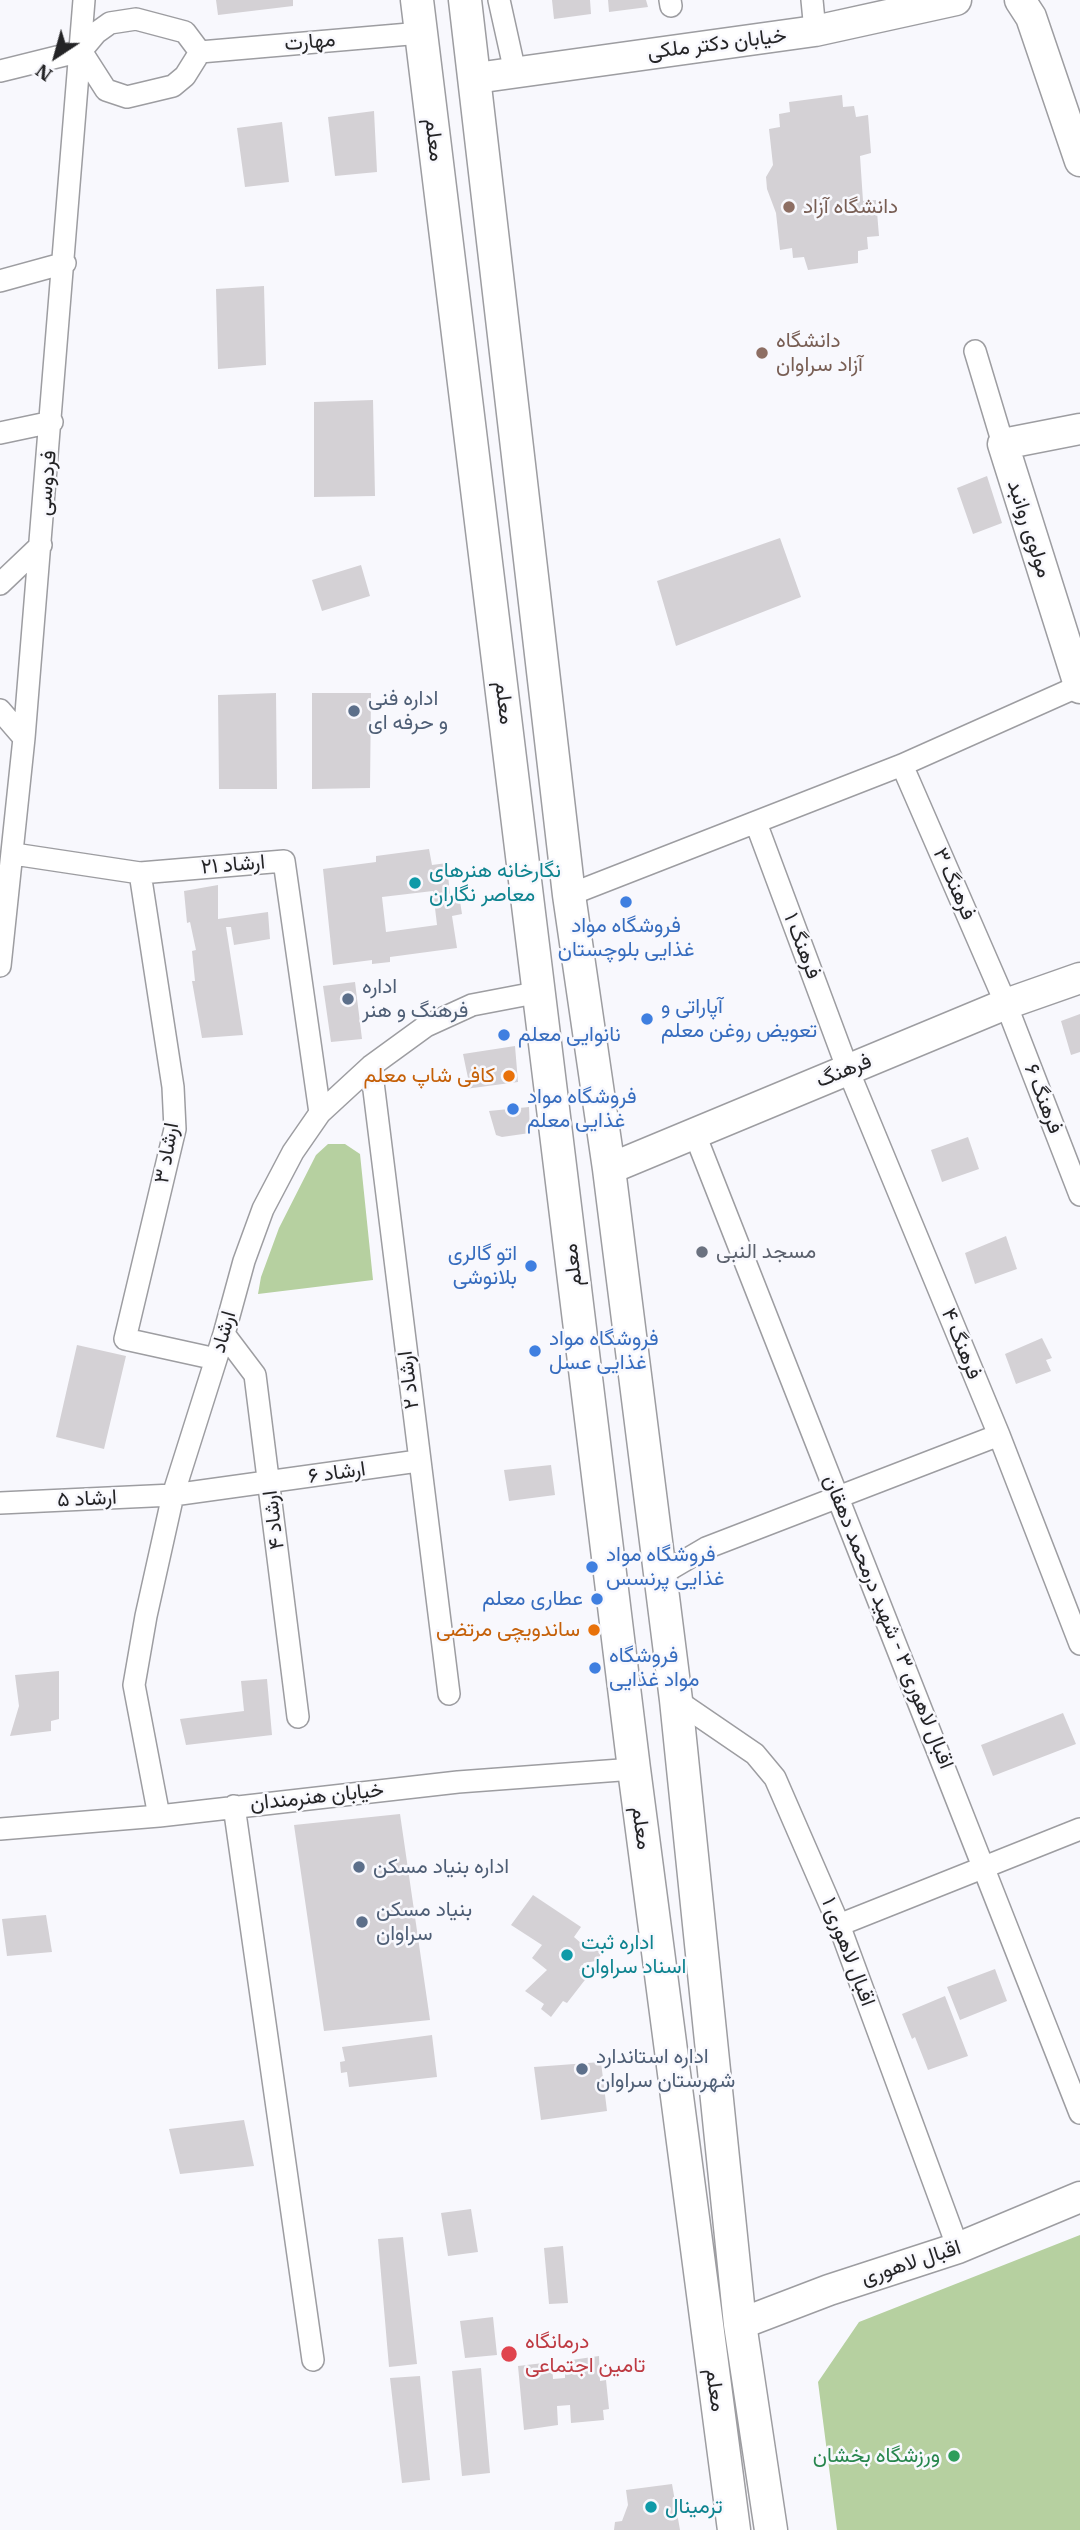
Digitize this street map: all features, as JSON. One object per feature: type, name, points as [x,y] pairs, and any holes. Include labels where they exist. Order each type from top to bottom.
[{"type":"main road","name":"معلم","points":[[417,0],[634,1769],[734,2530]]},
{"type":"main road","name":"معلم","points":[[466,0],[569,895],[609,1169],[676,1700],[740,2325],[771,2530]]},
{"type":"main road","points":[[562,1173],[609,1169]]},
{"type":"street","name":"فردوسی","points":[[1,954],[14,854],[85,0]]},
{"type":"street","points":[[499,0],[515,72]]},
{"type":"street","points":[[812,0],[815,31]]},
{"type":"street","name":"خیابان دکتر ملکی","points":[[476,78],[815,31],[956,0]]},
{"type":"street","points":[[1020,0],[1031,17],[1074,125],[1080,161]]},
{"type":"street","points":[[0,71],[81,51],[96,33],[110,23],[136,19],[185,32],[200,52],[185,76],[173,86],[127,97],[106,90],[81,51]]},
{"type":"street","name":"مهارت","points":[[200,52],[421,33]]},
{"type":"street","points":[[0,281],[65,263]]},
{"type":"street","points":[[975,351],[1003,444],[1080,429]]},
{"type":"street","points":[[0,433],[52,422]]},
{"type":"street","name":"مولوی روانبد","points":[[1003,444],[1080,687]]},
{"type":"street","points":[[0,584],[41,545]]},
{"type":"street","points":[[569,895],[902,765],[1080,687]]},
{"type":"street","points":[[0,710],[24,738]]},
{"type":"street","name":"فرهنگ ۳","points":[[902,765],[1006,1004]]},
{"type":"street","name":"فرهنگ ۱","points":[[756,823],[849,1070]]},
{"type":"street","name":"ارشاد ۲۱","points":[[14,854],[140,873],[284,861],[320,1113]]},
{"type":"street","name":"ارشاد ۳","points":[[140,873],[173,1087],[176,1129],[125,1339],[216,1359]]},
{"type":"street","name":"فرهنگ","points":[[609,1169],[1006,1004],[1080,978]]},
{"type":"street","name":"ارشاد","points":[[159,1815],[134,1685],[146,1616],[173,1495],[244,1261],[263,1209],[293,1152],[320,1113],[371,1066],[426,1026],[472,1005],[540,992]]},
{"type":"street","name":"فرهنگ ۶","points":[[1006,1004],[1080,1195]]},
{"type":"street","name":"ارشاد ۲","points":[[371,1066],[449,1694]]},
{"type":"street","name":"فرهنگ ۴","points":[[849,1070],[999,1435],[1080,1644]]},
{"type":"street","name":"اقبال لاهوری ۳ - شهید درمحمد دهقان","points":[[694,1132],[1080,2113]]},
{"type":"street","name":"ارشاد ۴","points":[[224,1334],[255,1375],[298,1717]]},
{"type":"street","points":[[660,1575],[706,1548],[999,1435]]},
{"type":"street","name":"ارشاد ۶","points":[[173,1495],[418,1461]]},
{"type":"street","name":"ارشاد ۵","points":[[0,1503],[173,1495]]},
{"type":"street","name":"اقبال لاهوری ۱","points":[[676,1700],[755,1755],[775,1778],[839,1925],[958,2248]]},
{"type":"street","name":"خیابان هنرمندان","points":[[0,1829],[159,1815],[458,1782],[634,1769]]},
{"type":"street","points":[[234,1806],[313,2360]]},
{"type":"street","points":[[839,1925],[1080,1829]]},
{"type":"street","name":"اقبال لاهوری","points":[[740,2325],[829,2290],[958,2248],[1080,2197]]},
{"type":"green space","points":[[328,1144],[345,1144],[360,1154],[373,1280],[258,1294],[261,1277],[279,1228],[316,1155]]},
{"type":"green space","name":"ورزشگاه بخشان","points":[[1080,2235],[1080,2530],[837,2530],[818,2382],[859,2322]]},
{"type":"building","points":[[216,0],[293,0],[293,6],[218,15]]},
{"type":"building","points":[[552,0],[590,0],[591,14],[554,19]]},
{"type":"building","points":[[608,0],[646,0],[648,7],[609,12]]},
{"type":"building","name":"دانشگاه آزاد سراوان","points":[[842,95],[843,107],[854,106],[856,117],[868,115],[871,153],[860,156],[863,201],[876,200],[879,236],[867,237],[868,249],[858,251],[858,263],[808,270],[804,257],[793,258],[792,248],[780,250],[776,213],[767,189],[766,177],[773,165],[769,129],[780,127],[779,114],[790,112],[789,102]]},
{"type":"building","points":[[374,111],[377,172],[335,176],[328,117]]},
{"type":"building","points":[[282,122],[289,182],[245,187],[237,128]]},
{"type":"building","points":[[264,286],[266,365],[218,369],[216,289]]},
{"type":"building","points":[[373,400],[375,496],[314,497],[314,402]]},
{"type":"building","points":[[987,476],[1002,523],[973,534],[957,488]]},
{"type":"building","points":[[780,538],[801,597],[676,646],[657,581]]},
{"type":"building","points":[[361,565],[370,596],[322,611],[312,580]]},
{"type":"building","points":[[276,693],[277,789],[219,789],[218,695]]},
{"type":"building","points":[[312,693],[371,693],[370,788],[312,789]]},
{"type":"building","points":[[429,849],[432,865],[447,863],[450,896],[459,895],[462,914],[452,916],[457,948],[390,957],[390,962],[372,964],[372,960],[333,965],[323,869],[376,862],[376,856]],"holes":[[[433,891],[437,925],[386,932],[382,897]]]},
{"type":"building","points":[[218,885],[218,919],[268,912],[270,939],[234,945],[231,927],[226,927],[243,1035],[202,1038],[192,981],[195,981],[192,951],[196,950],[190,922],[187,923],[184,891]]},
{"type":"building","points":[[355,982],[362,1039],[331,1042],[323,986]]},
{"type":"building","points":[[1080,1014],[1080,1052],[1071,1055],[1061,1021]]},
{"type":"building","points":[[515,1046],[518,1082],[465,1089],[463,1080],[468,1078],[463,1054]]},
{"type":"building","points":[[529,1107],[530,1133],[502,1137],[496,1135],[489,1111]]},
{"type":"building","points":[[968,1137],[979,1169],[942,1182],[931,1150]]},
{"type":"building","points":[[1006,1236],[1017,1269],[975,1284],[965,1253]]},
{"type":"building","points":[[1042,1338],[1052,1358],[1046,1360],[1051,1371],[1016,1384],[1005,1354]]},
{"type":"building","points":[[77,1345],[126,1356],[104,1449],[56,1437]]},
{"type":"building","points":[[551,1465],[555,1495],[509,1501],[504,1470]]},
{"type":"building","points":[[59,1671],[59,1719],[51,1721],[51,1731],[10,1736],[19,1706],[15,1675]]},
{"type":"building","points":[[267,1679],[272,1735],[186,1745],[180,1719],[244,1711],[241,1681]]},
{"type":"building","points":[[1063,1713],[1076,1744],[993,1776],[981,1745]]},
{"type":"building","name":"بنیاد مسکن سراوان","points":[[400,1814],[430,2020],[324,2031],[294,1825]]},
{"type":"building","name":"اداره ثبت اسناد سراوان","points":[[533,1895],[581,1927],[574,1937],[582,1944],[592,1940],[602,1946],[602,1953],[596,1961],[584,1963],[579,1970],[588,1976],[567,2003],[563,2001],[551,2017],[541,2009],[544,2004],[525,1991],[547,1970],[532,1958],[542,1945],[511,1925]]},
{"type":"building","points":[[46,1915],[52,1952],[7,1956],[2,1919]]},
{"type":"building","points":[[995,1969],[1007,2001],[960,2020],[947,1987]]},
{"type":"building","points":[[945,1996],[968,2056],[928,2070],[915,2037],[912,2039],[902,2014]]},
{"type":"building","points":[[432,2035],[437,2077],[349,2087],[347,2072],[341,2073],[340,2062],[345,2061],[342,2047]]},
{"type":"building","points":[[601,2062],[607,2111],[541,2120],[534,2067]]},
{"type":"building","points":[[244,2120],[254,2166],[180,2174],[169,2129]]},
{"type":"building","points":[[471,2209],[478,2252],[448,2256],[441,2213]]},
{"type":"building","points":[[403,2237],[417,2364],[389,2367],[378,2239]]},
{"type":"building","points":[[563,2246],[568,2303],[549,2304],[544,2248]]},
{"type":"building","points":[[493,2317],[497,2355],[465,2358],[460,2321]]},
{"type":"building","points":[[599,2356],[600,2381],[606,2380],[609,2409],[603,2410],[604,2420],[571,2423],[570,2405],[557,2406],[558,2425],[524,2430],[518,2366],[552,2362],[553,2379],[565,2378],[565,2361]]},
{"type":"building","points":[[481,2368],[490,2473],[462,2476],[452,2371]]},
{"type":"building","points":[[420,2376],[430,2480],[402,2483],[390,2378]]},
{"type":"building","name":"ترمینال","points":[[672,2484],[680,2530],[614,2530],[615,2522],[622,2521],[628,2505],[626,2490]]},
{"type":"place","name":"دانشگاه آزاد","points":[[789,207]]},
{"type":"place","name":"دانشگاه آزاد سراوان","points":[[762,353]]},
{"type":"place","name":"اداره فنی و حرفه ای","points":[[354,711]]},
{"type":"place","name":"نگارخانه هنرهای معاصر نگاران","points":[[415,883]]},
{"type":"place","name":"فروشگاه مواد غذایی بلوچستان","points":[[626,902]]},
{"type":"place","name":"اداره فرهنگ و هنر","points":[[348,999]]},
{"type":"place","name":"آپاراتی و تعویض روغن معلم","points":[[647,1019]]},
{"type":"place","name":"نانوایی معلم","points":[[504,1035]]},
{"type":"place","name":"کافی شاپ معلم","points":[[509,1076]]},
{"type":"place","name":"فروشگاه مواد غذایی معلم","points":[[513,1109]]},
{"type":"place","name":"مسجد النبی","points":[[702,1252]]},
{"type":"place","name":"اتو گالری بلانوشی","points":[[531,1266]]},
{"type":"place","name":"فروشگاه مواد غذایی عسل","points":[[535,1351]]},
{"type":"place","name":"فروشگاه مواد غذایی پرنسس","points":[[592,1567]]},
{"type":"place","name":"عطاری معلم","points":[[597,1599]]},
{"type":"place","name":"ساندویچی مرتضی","points":[[594,1630]]},
{"type":"place","name":"فروشگاه مواد غذایی","points":[[595,1668]]},
{"type":"place","name":"اداره بنیاد مسکن","points":[[359,1867]]},
{"type":"place","name":"بنیاد مسکن سراوان","points":[[362,1922]]},
{"type":"place","name":"اداره ثبت اسناد سراوان","points":[[567,1955]]},
{"type":"place","name":"اداره استاندارد شهرستان سراوان","points":[[582,2069]]},
{"type":"place","name":"درمانگاه تامین اجتماعی","points":[[509,2354]]},
{"type":"place","name":"ورزشگاه بخشان","points":[[954,2456]]},
{"type":"place","name":"ترمینال","points":[[651,2507]]}]
